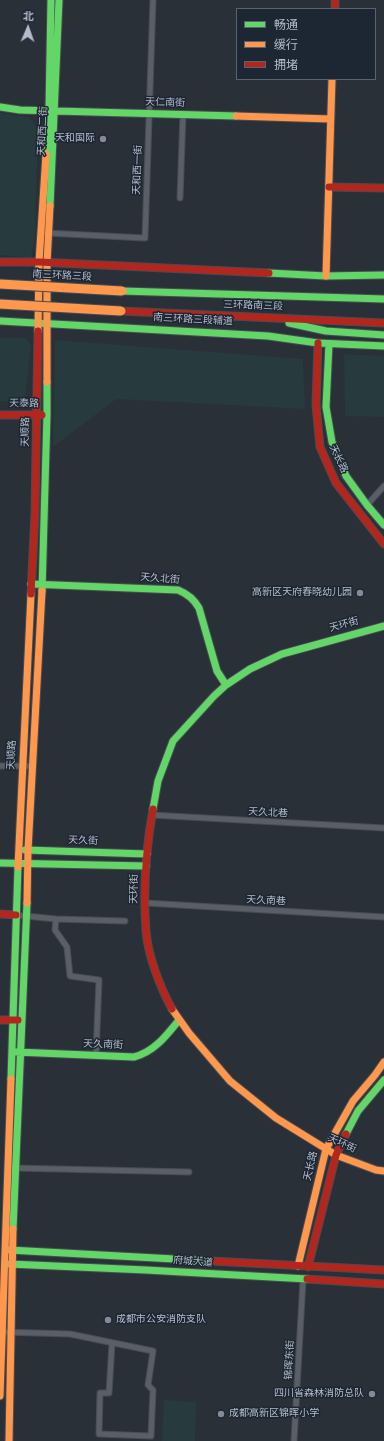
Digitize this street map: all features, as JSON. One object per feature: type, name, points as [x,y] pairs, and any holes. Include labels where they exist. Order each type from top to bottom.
[{"type":"main road","name":"天和西二街","points":[[51,0],[52,110]]},
{"type":"main road","name":"天和西二街","points":[[43,262],[59,0]]},
{"type":"main road","points":[[326,276],[332,80]]},
{"type":"main road","name":"天仁南街","points":[[0,107],[20,110],[330,119]]},
{"type":"main road","points":[[329,186],[384,188]]},
{"type":"main road","points":[[0,262],[43,262],[326,276],[384,275]]},
{"type":"main road","name":"天顺路","points":[[18,1020],[16,915],[18,850],[35,513],[43,262]]},
{"type":"main road","name":"南三环路三段","points":[[0,284],[122,291]]},
{"type":"main road","name":"三环路南三段","points":[[122,291],[384,299]]},
{"type":"main road","points":[[356,298],[384,295]]},
{"type":"main road","name":"三环路南三段","points":[[0,304],[266,318],[384,322]]},
{"type":"main road","points":[[266,318],[326,331],[384,335]]},
{"type":"main road","name":"南三环路三段辅道","points":[[0,321],[268,336],[329,344],[384,346]]},
{"type":"main road","name":"天顺路","points":[[7,1332],[4,1250],[11,1168],[18,1020],[27,916],[28,850],[42,585],[47,415],[42,323]]},
{"type":"main road","name":"天长路","points":[[318,343],[316,405],[320,447],[336,482],[384,544]]},
{"type":"main road","name":"天长路","points":[[329,344],[326,407],[332,442],[346,476],[384,525]]},
{"type":"main road","name":"天泰路","points":[[0,415],[47,415]]},
{"type":"main road","name":"天久北街","points":[[31,584],[178,590],[187,593],[195,599],[199,608],[217,671],[226,685]]},
{"type":"main road","name":"天环街","points":[[384,626],[282,654],[250,669],[226,685],[214,696],[174,741],[158,781],[146,866],[146,932],[152,961],[171,1008],[179,1020],[230,1080],[276,1118],[336,1155],[384,1172]]},
{"type":"main road","name":"天久街","points":[[18,850],[147,854]]},
{"type":"main road","points":[[0,863],[146,866]]},
{"type":"main road","points":[[0,914],[16,915]]},
{"type":"main road","points":[[0,1020],[18,1020]]},
{"type":"main road","name":"天久南街","points":[[16,1052],[134,1057],[143,1055],[150,1051],[179,1020]]},
{"type":"main road","name":"天长路","points":[[298,1266],[326,1149],[353,1101],[384,1062]]},
{"type":"main road","points":[[308,1267],[336,1155],[358,1111],[384,1080]]},
{"type":"main road","name":"府城大道","points":[[4,1250],[384,1270]]},
{"type":"main road","name":"府城大道","points":[[4,1264],[384,1284]]},
{"type":"main road","points":[[0,1396],[7,1332]]},
{"type":"main road","points":[[7,1332],[9,1441]]},
{"type":"street","name":"天和西一街","points":[[45,233],[145,238],[153,0]]},
{"type":"street","points":[[180,198],[183,114]]},
{"type":"street","points":[[368,505],[384,486]]},
{"type":"street","points":[[0,766],[32,766]]},
{"type":"street","name":"天久北巷","points":[[152,815],[384,828]]},
{"type":"street","name":"天久南巷","points":[[146,903],[384,917]]},
{"type":"street","points":[[16,915],[56,919],[124,921]]},
{"type":"street","points":[[56,919],[55,930],[67,946],[70,976],[99,980],[96,1055]]},
{"type":"street","points":[[11,1168],[189,1172]]},
{"type":"street","name":"锦晖东街","points":[[294,1441],[303,1280]]},
{"type":"street","points":[[7,1332],[70,1334],[153,1351],[148,1385],[153,1390],[151,1436],[99,1434],[100,1393],[109,1393],[112,1343]]},
{"type":"green space","points":[[0,113],[29,117],[38,129],[35,236],[31,258],[0,255]]},
{"type":"green space","points":[[0,338],[25,338],[31,345],[25,399],[0,402]]},
{"type":"green space","points":[[55,340],[303,359],[305,409],[116,399],[53,447]]},
{"type":"green space","points":[[344,354],[384,356],[384,417],[345,416]]},
{"type":"green space","points":[[164,1400],[196,1402],[195,1441],[162,1441]]},
{"type":"traffic: fast","points":[[46,154],[49,110],[51,0]]},
{"type":"traffic: fast","points":[[50,206],[59,0]]},
{"type":"traffic: fast","points":[[0,107],[20,110],[236,116]]},
{"type":"traffic: fast","points":[[269,273],[326,276],[384,275]]},
{"type":"traffic: fast","points":[[122,291],[384,299]]},
{"type":"traffic: fast","points":[[0,321],[268,336],[318,343],[384,346]]},
{"type":"traffic: fast","points":[[289,323],[326,331],[384,335]]},
{"type":"traffic: fast","points":[[329,344],[326,407],[332,442],[346,476],[384,525]]},
{"type":"traffic: fast","points":[[42,591],[47,382]]},
{"type":"traffic: fast","points":[[31,584],[178,590],[188,595],[193,599],[199,608],[217,671],[226,685]]},
{"type":"traffic: fast","points":[[153,809],[158,781],[173,741],[226,685],[250,669],[282,654],[384,626]]},
{"type":"traffic: fast","points":[[25,850],[147,854]]},
{"type":"traffic: fast","points":[[0,863],[146,866]]},
{"type":"traffic: fast","points":[[11,1079],[18,867]]},
{"type":"traffic: fast","points":[[13,1229],[27,903]]},
{"type":"traffic: fast","points":[[16,1052],[134,1057],[141,1055],[159,1043],[179,1020]]},
{"type":"traffic: fast","points":[[346,1134],[358,1111],[384,1080]]},
{"type":"traffic: fast","points":[[9,1250],[211,1261]]},
{"type":"traffic: fast","points":[[9,1264],[307,1279]]},
{"type":"traffic: slow","points":[[326,276],[332,80]]},
{"type":"traffic: slow","points":[[236,116],[330,119]]},
{"type":"traffic: slow","points":[[38,331],[39,262],[46,154]]},
{"type":"traffic: slow","points":[[47,382],[47,263],[50,206]]},
{"type":"traffic: slow","points":[[0,284],[122,291]]},
{"type":"traffic: slow","points":[[0,304],[121,311]]},
{"type":"traffic: slow","points":[[27,903],[28,850],[42,591]]},
{"type":"traffic: slow","points":[[18,867],[31,594]]},
{"type":"traffic: slow","points":[[172,1009],[189,1033],[230,1081],[276,1118],[336,1155],[376,1170],[384,1171]]},
{"type":"traffic: slow","points":[[298,1266],[326,1149],[353,1101],[384,1062]]},
{"type":"traffic: slow","points":[[0,1396],[11,1079]]},
{"type":"traffic: slow","points":[[9,1441],[13,1229]]},
{"type":"traffic: jam","points":[[335,0],[335,8]]},
{"type":"traffic: jam","points":[[329,187],[384,188]]},
{"type":"traffic: jam","points":[[0,262],[39,262],[269,273]]},
{"type":"traffic: jam","points":[[121,311],[384,323]]},
{"type":"traffic: jam","points":[[31,594],[35,513],[38,331]]},
{"type":"traffic: jam","points":[[318,343],[316,405],[320,447],[336,483],[384,544]]},
{"type":"traffic: jam","points":[[0,415],[42,415]]},
{"type":"traffic: jam","points":[[153,809],[146,870],[146,931],[149,951],[155,971],[172,1009]]},
{"type":"traffic: jam","points":[[0,914],[16,915]]},
{"type":"traffic: jam","points":[[0,1020],[18,1020]]},
{"type":"traffic: jam","points":[[308,1267],[336,1155],[346,1134]]},
{"type":"traffic: jam","points":[[211,1261],[384,1270]]},
{"type":"traffic: jam","points":[[307,1279],[384,1284]]},
{"type":"place","name":"天和国际","points":[[103,139]]},
{"type":"place","name":"高新区天府春晓幼儿园","points":[[360,593]]},
{"type":"place","name":"成都市公安消防支队","points":[[108,1320]]},
{"type":"place","name":"四川省森林消防总队","points":[[372,1394]]},
{"type":"place","name":"成都高新区锦晖小学","points":[[221,1414]]}]
